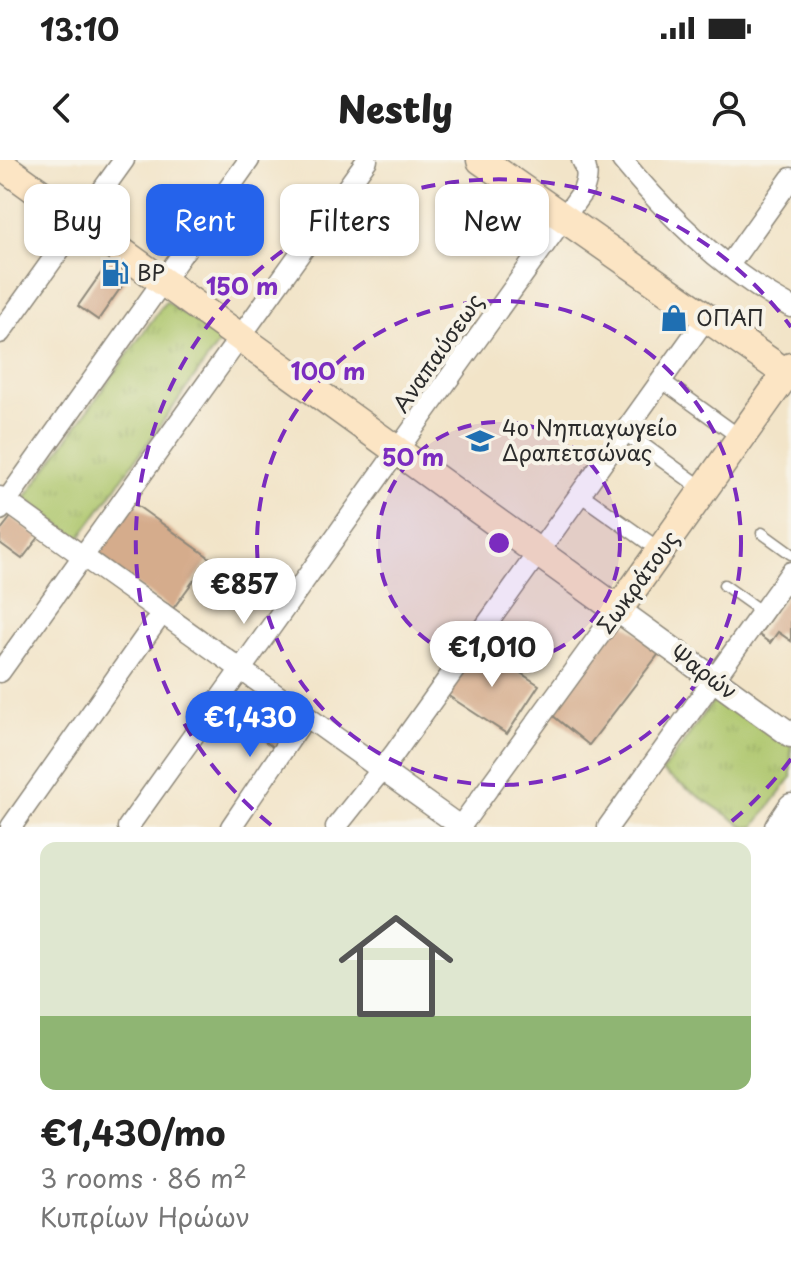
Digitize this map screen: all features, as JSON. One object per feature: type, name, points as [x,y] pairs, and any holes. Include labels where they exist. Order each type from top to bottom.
[{"type":"main road","points":[[489,162],[563,219],[790,373]]},
{"type":"main road","points":[[1,163],[29,184]]},
{"type":"main road","points":[[126,256],[618,610]]},
{"type":"main road","name":"Σωκράτους","points":[[618,610],[790,373]]},
{"type":"street","points":[[107,184],[124,160]]},
{"type":"street","points":[[249,160],[2,503],[83,556],[460,827]]},
{"type":"street","points":[[0,672],[367,160]]},
{"type":"street","name":"Αναπαύσεως","points":[[128,827],[563,219],[586,183],[586,167],[582,160]]},
{"type":"street","points":[[622,160],[673,217],[729,265],[791,307]]},
{"type":"street","points":[[729,265],[791,178]]},
{"type":"street","points":[[0,333],[55,256]]},
{"type":"street","points":[[336,827],[382,771],[706,318]]},
{"type":"street","points":[[661,380],[734,433]]},
{"type":"street","points":[[624,432],[696,484]]},
{"type":"street","points":[[580,494],[652,545]]},
{"type":"street","points":[[608,827],[791,572]]},
{"type":"street","name":"Ψαρών","points":[[618,610],[791,735]]},
{"type":"street","name":"Σωκράτους","points":[[460,827],[618,610]]},
{"type":"street","points":[[11,827],[162,613]]},
{"type":"street","points":[[231,827],[306,716]]},
{"type":"street","points":[[777,827],[791,806]]},
{"type":"lane","points":[[762,533],[791,554]]},
{"type":"lane","points":[[724,585],[762,612]]},
{"type":"green space","points":[[166,301],[221,340],[79,539],[25,498]]},
{"type":"green space","points":[[715,699],[726,699],[791,745],[791,778],[754,827],[745,827],[662,772]]},
{"type":"building","points":[[111,259],[131,273],[98,320],[78,306]]},
{"type":"building","points":[[132,502],[210,558],[172,610],[94,555]]},
{"type":"building","points":[[11,517],[39,537],[22,559],[0,543],[0,531]]},
{"type":"building","points":[[791,589],[791,641],[778,632],[770,643],[759,635]]},
{"type":"building","points":[[621,621],[661,651],[589,745],[552,715]]},
{"type":"building","points":[[476,644],[539,685],[507,734],[444,693]]},
{"type":"building","points":[[277,702],[297,716],[274,748],[254,733]]},
{"type":"place","name":"BP","points":[[115,273]]},
{"type":"place","name":"ΟΠΑΠ","points":[[674,318]]},
{"type":"place","name":"4ο Νηπιαγωγείο Δραπετσώνας","points":[[480,441]]}]
